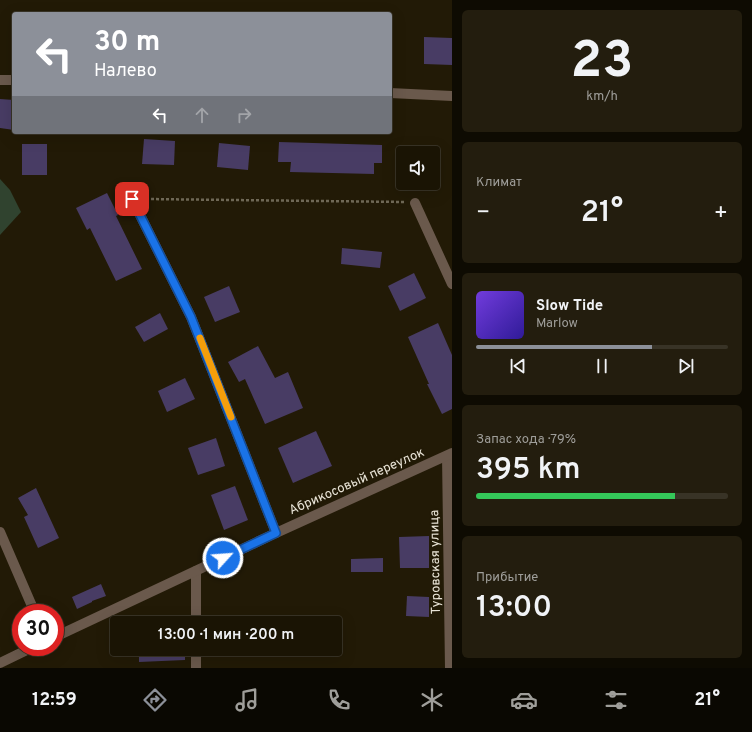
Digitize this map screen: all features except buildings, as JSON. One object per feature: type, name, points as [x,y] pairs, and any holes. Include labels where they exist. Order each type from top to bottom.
[{"type":"street","points":[[0,80],[12,80]]},
{"type":"street","points":[[392,93],[452,96]]},
{"type":"street","points":[[132,199],[191,317],[276,533]]},
{"type":"street","points":[[415,202],[452,284]]},
{"type":"street","name":"Абрикосовый переулок","points":[[64,633],[276,533],[449,454]]},
{"type":"street","name":"Туровская улица","points":[[449,454],[450,668]]},
{"type":"street","points":[[0,532],[31,604]]},
{"type":"street","points":[[196,571],[196,616]]},
{"type":"street","points":[[0,663],[14,656]]},
{"type":"street","points":[[196,656],[196,668]]},
{"type":"path","points":[[132,199],[415,202]]},
{"type":"green space","points":[[0,179],[10,190],[21,212],[0,235]]},
{"type":"slow traffic","points":[[200,338],[231,417]]},
{"type":"route","points":[[132,199],[191,317],[276,533],[223,558]]}]
